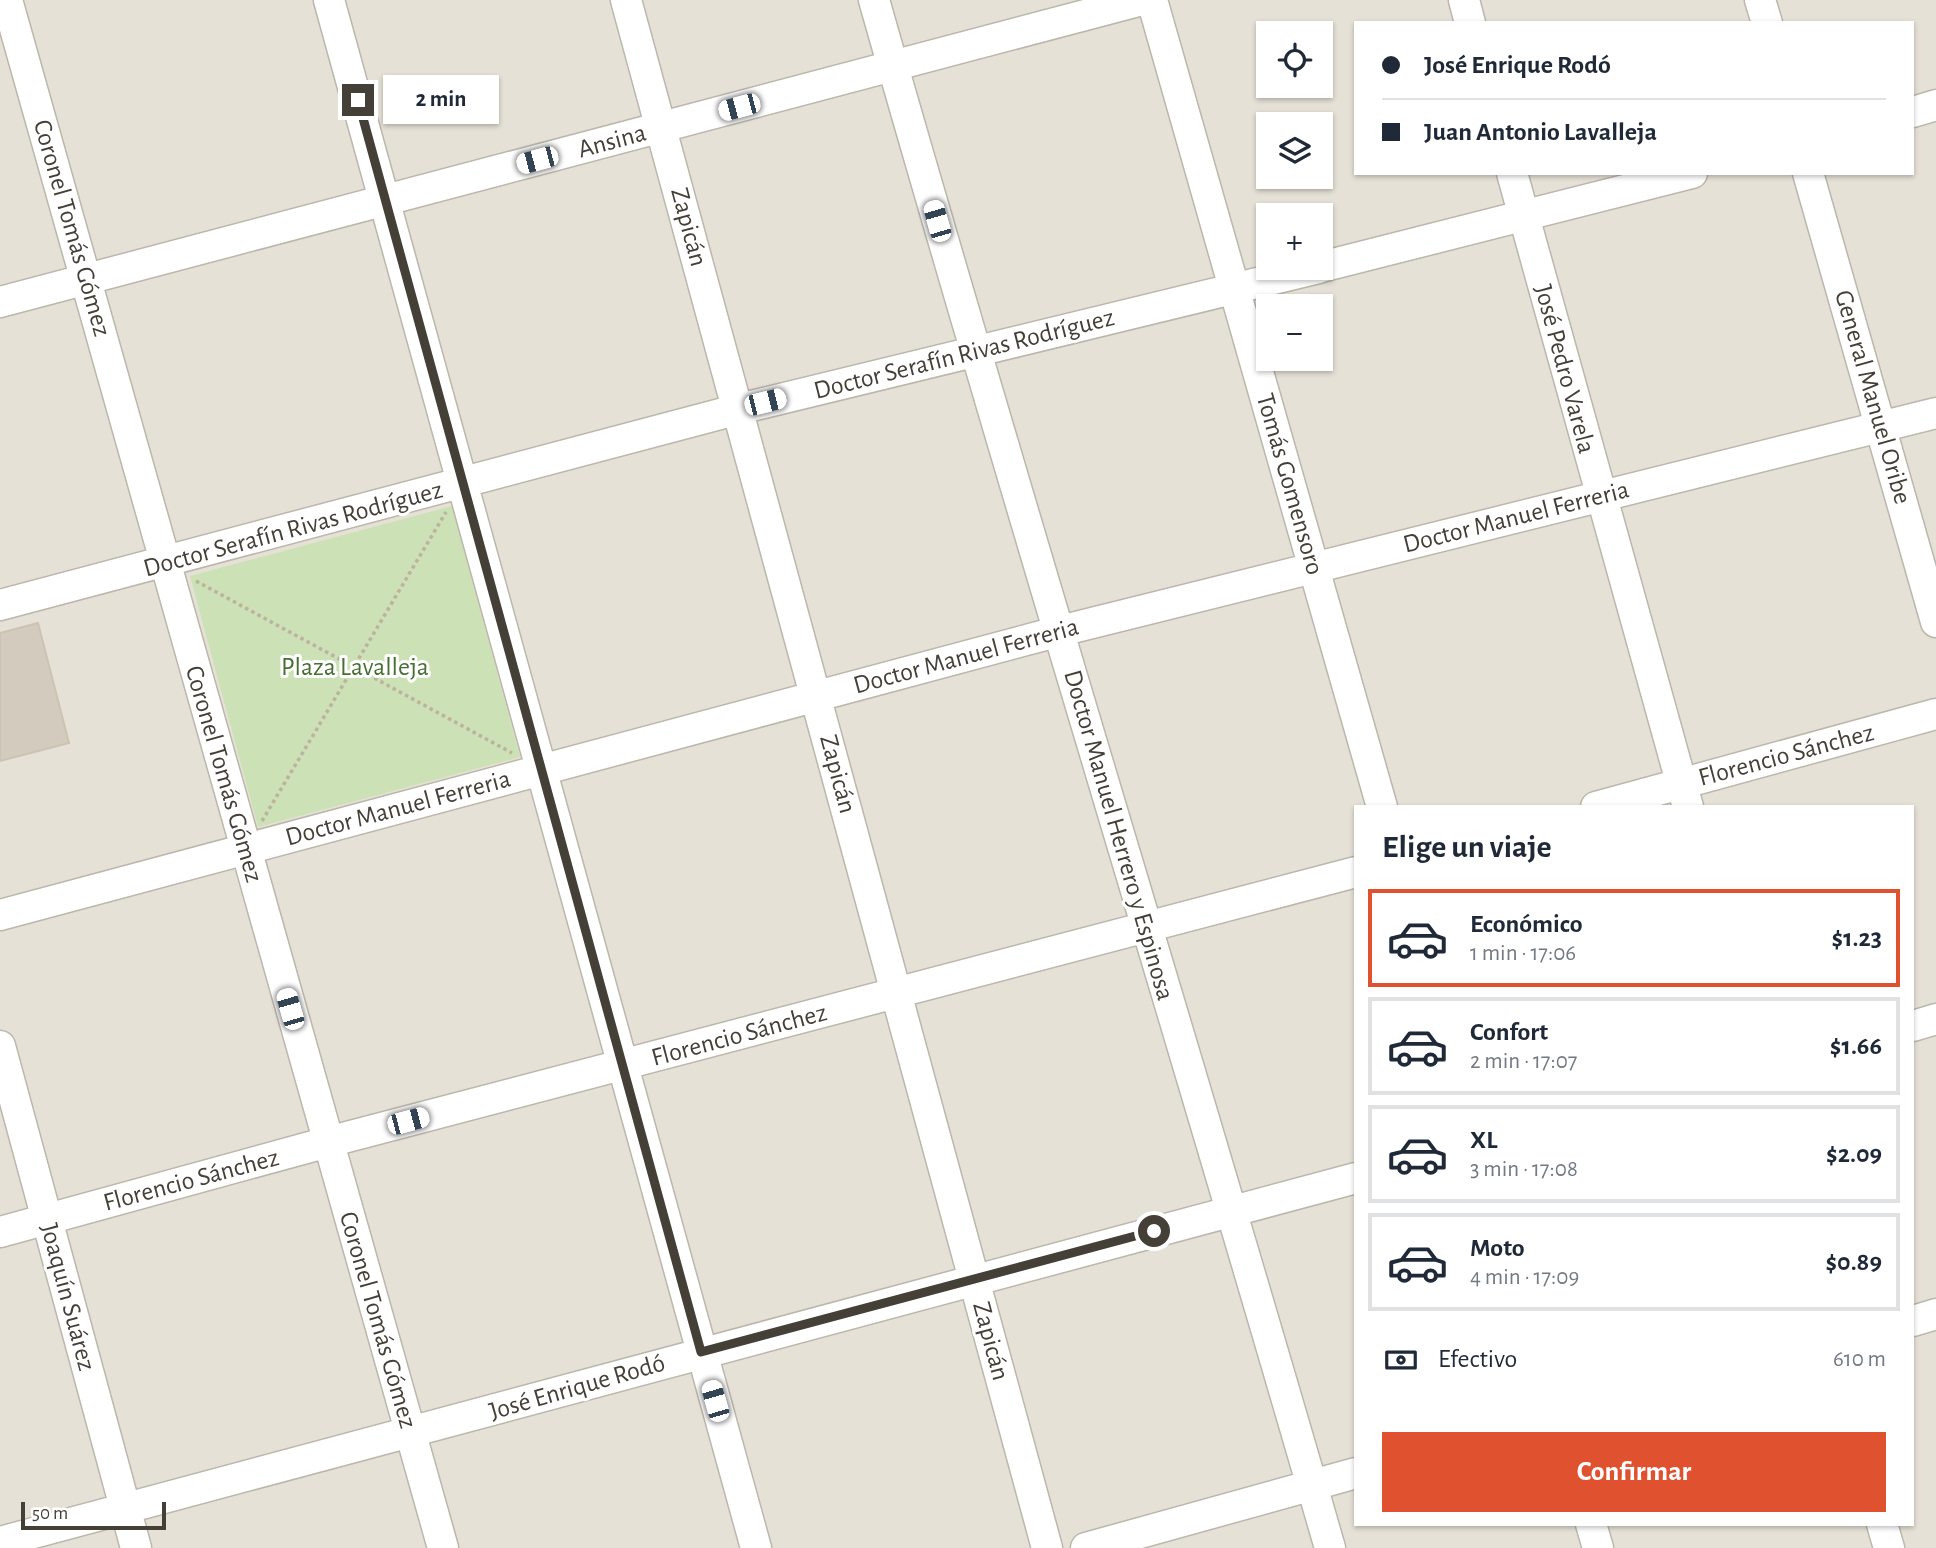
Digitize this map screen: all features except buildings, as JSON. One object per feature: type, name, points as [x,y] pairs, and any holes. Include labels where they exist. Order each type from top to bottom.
[{"type":"street","name":"Coronel Tomás Gómez","points":[[7,0],[88,278],[164,564],[443,1548]]},
{"type":"street","points":[[329,0],[756,1548]]},
{"type":"street","name":"Zapicán","points":[[626,0],[898,992],[1047,1548]]},
{"type":"street","name":"Doctor Manuel Herrero y Espinosa","points":[[874,0],[973,350],[1060,631],[1330,1548]]},
{"type":"street","name":"Ansina","points":[[0,302],[1142,0]]},
{"type":"street","name":"Tomás Gomensoro","points":[[1152,0],[1381,805]]},
{"type":"street","points":[[1464,0],[1469,21]]},
{"type":"street","points":[[1760,0],[1766,21]]},
{"type":"street","points":[[1914,112],[1936,105]]},
{"type":"street","name":"José Pedro Varela","points":[[1512,175],[1685,795]]},
{"type":"street","name":"Doctor Serafín Rivas Rodríguez","points":[[1333,264],[1684,175]]},
{"type":"street","name":"General Manuel Oribe","points":[[1809,175],[1936,622]]},
{"type":"street","name":"Doctor Serafín Rivas Rodríguez","points":[[0,605],[164,564],[739,409],[1270,280]]},
{"type":"street","name":"Doctor Manuel Ferreria","points":[[0,915],[1060,631],[1936,414]]},
{"type":"street","name":"Florencio Sánchez","points":[[1611,805],[1685,795],[1936,714]]},
{"type":"street","name":"Florencio Sánchez","points":[[0,1232],[328,1142],[1354,873]]},
{"type":"street","points":[[1914,1026],[1936,1019]]},
{"type":"street","name":"Joaquín Suárez","points":[[0,1046],[136,1548]]},
{"type":"street","name":"José Enrique Rodó","points":[[0,1542],[1354,1179]]},
{"type":"street","points":[[1914,1321],[1936,1314]]},
{"type":"street","points":[[1086,1548],[1354,1474]]},
{"type":"street","points":[[1592,1526],[1598,1548]]},
{"type":"street","points":[[1883,1526],[1889,1548]]},
{"type":"path","points":[[245,850],[463,483]]},
{"type":"path","points":[[164,564],[541,769]]},
{"type":"shaded area","points":[[0,0],[1936,0],[1936,1548],[0,1548]]},
{"type":"green space","name":"Plaza Lavalleja","points":[[452,506],[520,757],[258,827],[190,576]]},
{"type":"route","points":[[358,100],[701,1352],[1154,1231]]}]
